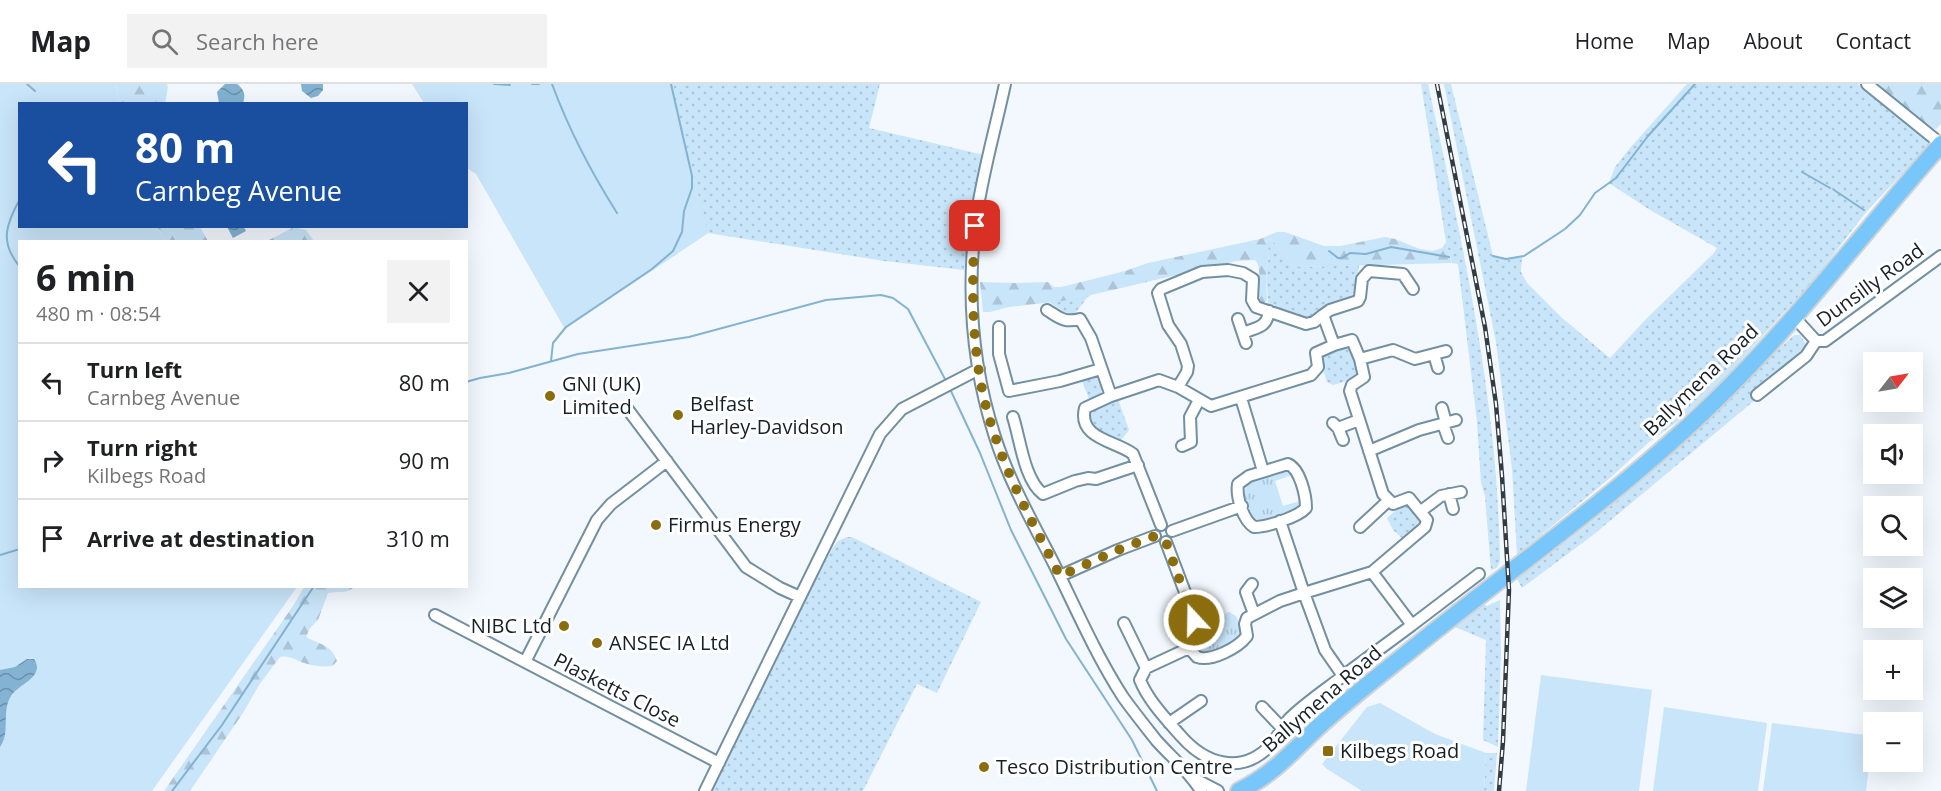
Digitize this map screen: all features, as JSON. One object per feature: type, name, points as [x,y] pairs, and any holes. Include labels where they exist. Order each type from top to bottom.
[{"type":"highway","name":"Ballymena Road","points":[[1239,791],[1267,776],[1326,720],[1457,612],[1608,496],[1714,402],[1794,317],[1896,194],[1941,144]]},
{"type":"highway","name":"Ballymena Road","points":[[1265,791],[1457,612]]},
{"type":"street","points":[[1005,84],[975,226],[972,282],[974,333],[979,369],[995,437],[1012,481],[1096,650],[1123,696],[1156,739],[1193,778],[1201,791]]},
{"type":"street","points":[[1867,84],[1941,144]]},
{"type":"street","name":"Dunsilly Road","points":[[1794,317],[1816,341],[1825,341],[1941,256]]},
{"type":"street","points":[[1148,285],[1159,290],[1202,273],[1228,270],[1243,273],[1253,279],[1254,305],[1306,324],[1314,322],[1330,310],[1358,301],[1362,279],[1369,272],[1403,274],[1413,290]]},
{"type":"street","points":[[1159,290],[1158,294],[1168,325],[1181,344],[1188,366],[1178,387]]},
{"type":"street","points":[[1047,310],[1070,322],[1082,316],[1111,396]]},
{"type":"street","points":[[1238,319],[1245,338],[1265,324],[1269,312]]},
{"type":"street","points":[[1323,315],[1334,345]]},
{"type":"street","points":[[999,327],[999,354],[1010,396],[1101,369]]},
{"type":"street","points":[[1161,525],[1131,452],[1091,432],[1084,409],[1088,405],[1159,380],[1178,387],[1207,405],[1217,406],[1314,373],[1318,367],[1316,353],[1352,340],[1365,377],[1352,385],[1350,389],[1383,494],[1388,501],[1395,504],[1409,498],[1427,520],[1427,525],[1372,572],[1280,601],[1254,614],[1246,620],[1246,638],[1230,648],[1202,659],[1194,655],[1189,648],[1185,633],[1194,621],[1194,616],[1166,542]]},
{"type":"street","points":[[1757,395],[1806,356],[1816,341]]},
{"type":"street","points":[[1360,359],[1392,350],[1397,350],[1413,359],[1446,351]]},
{"type":"street","points":[[1434,354],[1438,368]]},
{"type":"street","points":[[705,791],[880,435],[902,409],[979,369]]},
{"type":"street","points":[[959,378],[974,384],[983,392]]},
{"type":"street","points":[[1241,398],[1263,471]]},
{"type":"street","points":[[1191,445],[1190,417],[1199,400]]},
{"type":"street","points":[[626,407],[746,567],[758,576],[800,597]]},
{"type":"street","points":[[1442,408],[1448,422],[1448,438]]},
{"type":"street","points":[[1013,417],[1028,469],[1043,494],[1088,478],[1096,479],[1138,465]]},
{"type":"street","points":[[1343,440],[1336,426],[1359,420]]},
{"type":"street","points":[[1369,450],[1419,430],[1448,422]]},
{"type":"street","points":[[525,662],[597,520],[610,504],[667,461]]},
{"type":"street","points":[[1285,464],[1296,470],[1306,507],[1300,513],[1254,527],[1247,520],[1237,490],[1239,482],[1263,471],[1285,464]]},
{"type":"street","points":[[1420,511],[1435,500],[1461,492]]},
{"type":"street","points":[[1449,494],[1453,509]]},
{"type":"street","points":[[1360,527],[1388,501]]},
{"type":"street","points":[[1172,531],[1242,506]]},
{"type":"street","points":[[1280,520],[1325,650],[1343,676]]},
{"type":"street","points":[[1155,536],[1155,531],[1161,525]]},
{"type":"street","points":[[1161,525],[1169,526],[1172,531],[1172,536],[1166,542]]},
{"type":"street","points":[[1060,576],[1155,536]]},
{"type":"street","points":[[1155,536],[1158,540],[1166,542]]},
{"type":"street","points":[[1189,648],[1146,668],[1140,676],[1141,683],[1169,723],[1200,754],[1227,763],[1246,761],[1260,754],[1271,744],[1282,728],[1299,711],[1475,577],[1463,570]]},
{"type":"street","points":[[1372,572],[1412,625]]},
{"type":"street","points":[[1245,588],[1254,614]]},
{"type":"street","name":"Plasketts Close","points":[[435,615],[719,763]]},
{"type":"street","points":[[1124,623],[1146,668]]},
{"type":"street","points":[[1169,723],[1201,701]]},
{"type":"street","points":[[1262,707],[1282,728]]},
{"type":"street","points":[[1193,778],[1218,791]]},
{"type":"green space","points":[[0,84],[116,84],[119,102],[18,102],[18,228],[158,228],[165,240],[18,240],[18,588],[296,588],[152,791],[0,791]]},
{"type":"green space","points":[[116,84],[167,84],[165,102],[119,102]]},
{"type":"green space","points":[[412,84],[671,84],[708,233],[565,329],[476,174],[468,169],[468,102],[423,102]]},
{"type":"green space","points":[[427,84],[880,84],[869,128],[984,155],[964,270],[884,261],[708,233],[565,329],[468,158],[468,102],[462,102]]},
{"type":"green space","points":[[1421,84],[1428,84],[1465,261],[1485,381],[1498,501],[1500,561],[1497,568],[1491,570],[1485,496],[1481,483],[1477,422],[1458,264],[1452,263],[1446,242]]},
{"type":"green space","points":[[1444,84],[1451,84],[1493,256],[1506,259],[1522,257],[1521,272],[1527,283],[1561,317],[1610,358],[1717,248],[1650,210],[1609,183],[1615,167],[1687,84],[1858,84],[1931,143],[1867,211],[1816,277],[1722,381],[1681,419],[1648,443],[1610,478],[1517,555],[1512,469],[1496,342]]},
{"type":"green space","points":[[1879,84],[1941,84],[1941,124],[1936,129],[1921,123]]},
{"type":"green space","points":[[158,228],[201,228],[207,240],[165,240]]},
{"type":"green space","points":[[292,228],[298,228],[306,230],[313,240],[269,240]]},
{"type":"green space","points":[[1277,232],[1285,232],[1324,246],[1340,246],[1385,237],[1433,251],[1442,248],[1446,242],[1452,263],[1301,267],[1288,264],[1272,239],[1264,241],[1270,251],[1266,270],[1267,300],[1263,304],[1260,304],[1259,269],[1255,260],[1236,261],[1070,300],[983,312],[980,282],[1048,282],[1054,287],[1061,287],[1148,263],[1260,239]]},
{"type":"green space","points":[[1272,239],[1289,264],[1301,267],[1359,265],[1356,295],[1306,320],[1268,305],[1266,270],[1269,257],[1264,241]]},
{"type":"green space","points":[[1090,295],[1076,312],[1069,315],[1049,302]]},
{"type":"green space","points":[[1794,335],[1800,335],[1807,346],[1755,400],[1593,535],[1522,588],[1517,579],[1661,464],[1707,422]]},
{"type":"green space","points":[[1344,347],[1351,349],[1359,374],[1357,378],[1333,385],[1327,382],[1320,360],[1326,354]]},
{"type":"green space","points":[[1093,377],[1098,379],[1102,390],[1099,395],[1089,399],[1082,381]]},
{"type":"green space","points":[[1118,399],[1129,430],[1119,443],[1101,432],[1089,415],[1093,407]]},
{"type":"green space","points":[[1289,468],[1292,475],[1275,481],[1283,506],[1300,501],[1300,507],[1263,520],[1255,519],[1246,500],[1245,490],[1248,482]]},
{"type":"green space","points":[[1407,504],[1422,522],[1405,538],[1402,538],[1393,530],[1387,518],[1401,506]]},
{"type":"green space","points":[[852,537],[981,602],[937,693],[917,684],[863,791],[708,791],[832,549],[838,541]]},
{"type":"green space","points":[[303,588],[353,588],[328,593],[318,620],[310,628],[306,637],[332,651],[337,661],[333,666],[322,666],[289,657],[280,657],[259,685],[243,713],[190,791],[164,791]]},
{"type":"green space","points":[[1500,600],[1498,747],[1483,740],[1486,640],[1455,627],[1484,604],[1487,606]]},
{"type":"green space","points":[[1229,612],[1236,616],[1243,632],[1241,638],[1207,655],[1198,652],[1191,636],[1193,628]]},
{"type":"green space","points":[[1541,675],[1652,690],[1639,791],[1526,791]]},
{"type":"green space","points":[[1380,703],[1435,734],[1486,753],[1484,791],[1362,791],[1327,769],[1322,764],[1367,707]]},
{"type":"green space","points":[[1664,707],[1767,723],[1758,791],[1653,791]]},
{"type":"green space","points":[[1772,723],[1863,735],[1863,772],[1868,772],[1866,791],[1763,791]]},
{"type":"green space","points":[[1486,753],[1497,753],[1494,791],[1484,791]]},
{"type":"water","points":[[225,84],[237,84],[243,90],[243,102],[219,102],[217,92]]},
{"type":"water","points":[[301,84],[323,84],[323,90],[318,96],[311,98],[302,91]]},
{"type":"water","points":[[228,228],[244,228],[246,231],[233,238]]},
{"type":"water","points":[[27,659],[34,659],[37,665],[36,671],[30,680],[14,692],[8,702],[5,735],[0,747],[0,670],[15,667]]},
{"type":"waterway","points":[[27,84],[35,91]]},
{"type":"waterway","points":[[494,84],[510,85]]},
{"type":"waterway","points":[[532,84],[539,84]]},
{"type":"waterway","points":[[552,84],[581,150],[617,213]]},
{"type":"waterway","points":[[551,361],[553,343],[566,327],[652,269],[673,251],[682,232],[684,211],[692,188],[692,176],[671,84]]},
{"type":"waterway","points":[[1493,256],[1506,259],[1524,256],[1565,229],[1580,215],[1595,193],[1616,178],[1648,136],[1695,84]]},
{"type":"waterway","points":[[1802,172],[1830,188]]},
{"type":"waterway","points":[[1834,190],[1864,210]]},
{"type":"waterway","points":[[18,203],[7,234],[9,250],[18,264]]},
{"type":"waterway","points":[[1329,251],[1338,258],[1342,258],[1350,253],[1366,254],[1391,247],[1449,257]]},
{"type":"waterway","points":[[468,381],[578,354],[689,337],[826,300],[881,295],[893,298],[908,309],[946,381]]},
{"type":"waterway","points":[[950,389],[980,453],[1011,530],[1066,639],[1132,740],[1157,791]]},
{"type":"waterway","points":[[0,555],[18,550]]},
{"type":"waterway","points":[[172,791],[222,725],[313,588]]},
{"type":"railway","points":[[1437,84],[1485,327],[1496,404],[1509,590],[1499,791]]},
{"type":"place","name":"GNI (UK) Limited","points":[[550,396]]},
{"type":"place","name":"Belfast Harley-Davidson","points":[[678,415]]},
{"type":"place","name":"Firmus Energy","points":[[656,525]]},
{"type":"place","name":"NIBC Ltd","points":[[564,626]]},
{"type":"place","name":"ANSEC IA Ltd","points":[[597,643]]},
{"type":"place","name":"Kilbegs Road","points":[[1328,751]]},
{"type":"place","name":"Tesco Distribution Centre","points":[[984,767]]},
{"type":"route","points":[[975,226],[972,282],[974,333],[983,392],[995,437],[1012,481],[1060,576],[1155,536],[1161,542],[1166,542],[1194,620]]}]
